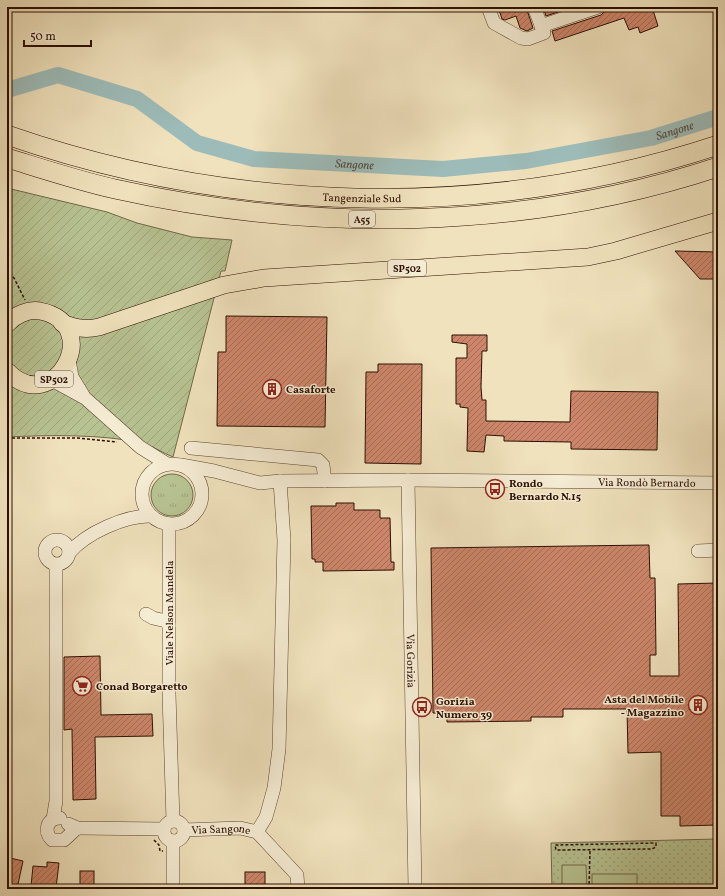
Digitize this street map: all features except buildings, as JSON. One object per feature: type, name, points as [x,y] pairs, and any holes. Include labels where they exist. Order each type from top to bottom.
[{"type":"highway","name":"Tangenziale Sud","points":[[7,135],[70,156],[189,183],[290,196],[345,198],[408,198],[528,189],[620,172],[718,145]]},
{"type":"highway","name":"Tangenziale Sud","points":[[7,158],[114,189],[182,202],[234,210],[305,217],[368,219],[423,218],[538,208],[614,194],[718,167]]},
{"type":"main road","name":"SP502","points":[[27,312],[46,312],[62,323],[75,328],[87,329],[99,327],[224,285],[247,280],[296,274],[588,257],[616,252],[718,221]]},
{"type":"main road","points":[[7,324],[18,315],[27,312]]},
{"type":"main road","points":[[62,323],[69,334],[70,357]]},
{"type":"main road","name":"SP502","points":[[8,374],[18,380],[31,384],[46,383],[52,380],[63,371],[70,357],[99,327]]},
{"type":"street","points":[[488,7],[494,23],[521,38],[528,39],[544,33],[534,7]]},
{"type":"street","points":[[541,26],[598,7]]},
{"type":"street","points":[[70,357],[72,377],[85,398]]},
{"type":"street","points":[[52,380],[85,398],[140,447],[167,464]]},
{"type":"street","points":[[191,448],[318,460],[324,466],[325,481]]},
{"type":"street","points":[[167,464],[181,465],[194,472],[202,487],[203,496],[198,510],[188,520],[178,524],[160,522],[151,516],[142,500],[144,481],[156,468],[167,464]]},
{"type":"street","name":"Via Rondò Bernardo","points":[[181,465],[214,471],[260,483],[280,481],[408,480],[718,483]]},
{"type":"street","name":"Via Gorizia","points":[[408,480],[415,889]]},
{"type":"street","points":[[257,832],[266,817],[274,788],[279,749],[284,540],[280,481]]},
{"type":"street","points":[[56,564],[67,560],[69,553],[82,540],[129,518],[151,516]]},
{"type":"street","name":"Viale Nelson Mandela","points":[[169,524],[171,798],[169,825]]},
{"type":"street","points":[[56,564],[46,558],[44,550],[49,543],[56,539],[60,540],[67,545],[69,553]]},
{"type":"street","points":[[698,551],[718,550]]},
{"type":"street","points":[[56,564],[56,801],[66,825],[169,825],[179,823],[184,830],[181,838],[173,846]]},
{"type":"street","points":[[146,614],[152,618],[166,621],[169,624]]},
{"type":"street","points":[[169,825],[165,836],[173,846],[173,889]]},
{"type":"street","name":"Via Sangone","points":[[184,830],[240,828],[257,832],[297,875],[298,889]]},
{"type":"path","points":[[7,270],[14,278],[24,298],[27,312]]},
{"type":"path","points":[[7,438],[78,438],[118,442]]},
{"type":"path","points":[[148,839],[157,842],[160,851],[173,846]]},
{"type":"path","points":[[656,844],[656,847],[652,849],[590,849],[556,850],[555,845],[656,844]]},
{"type":"path","points":[[589,889],[590,849]]},
{"type":"green space","points":[[7,188],[107,212],[137,223],[192,237],[232,240],[225,271],[221,271],[173,457],[142,443],[127,440],[57,436],[7,437]]},
{"type":"green space","points":[[168,474],[176,474],[184,477],[190,483],[193,495],[190,507],[184,513],[176,516],[168,516],[160,513],[154,507],[151,499],[151,491],[154,483],[160,477]]},
{"type":"green space","points":[[718,839],[718,889],[552,889],[551,843]]},
{"type":"green space","points":[[562,865],[586,865],[587,889],[562,889]]},
{"type":"green space","points":[[592,874],[637,874],[637,889],[592,889]]},
{"type":"waterway","name":"Sangone","points":[[7,90],[58,75],[137,99],[197,143],[254,159],[443,169],[526,161],[651,138],[718,117]]},
{"type":"place","name":"Casaforte","points":[[272,389]]},
{"type":"place","name":"Rondo Bernardo N.15","points":[[495,489]]},
{"type":"place","name":"Conad Borgaretto","points":[[82,686]]},
{"type":"place","name":"Asta del Mobile - Magazzino","points":[[698,705]]},
{"type":"place","name":"Gorizia Numero 39","points":[[422,707]]}]
